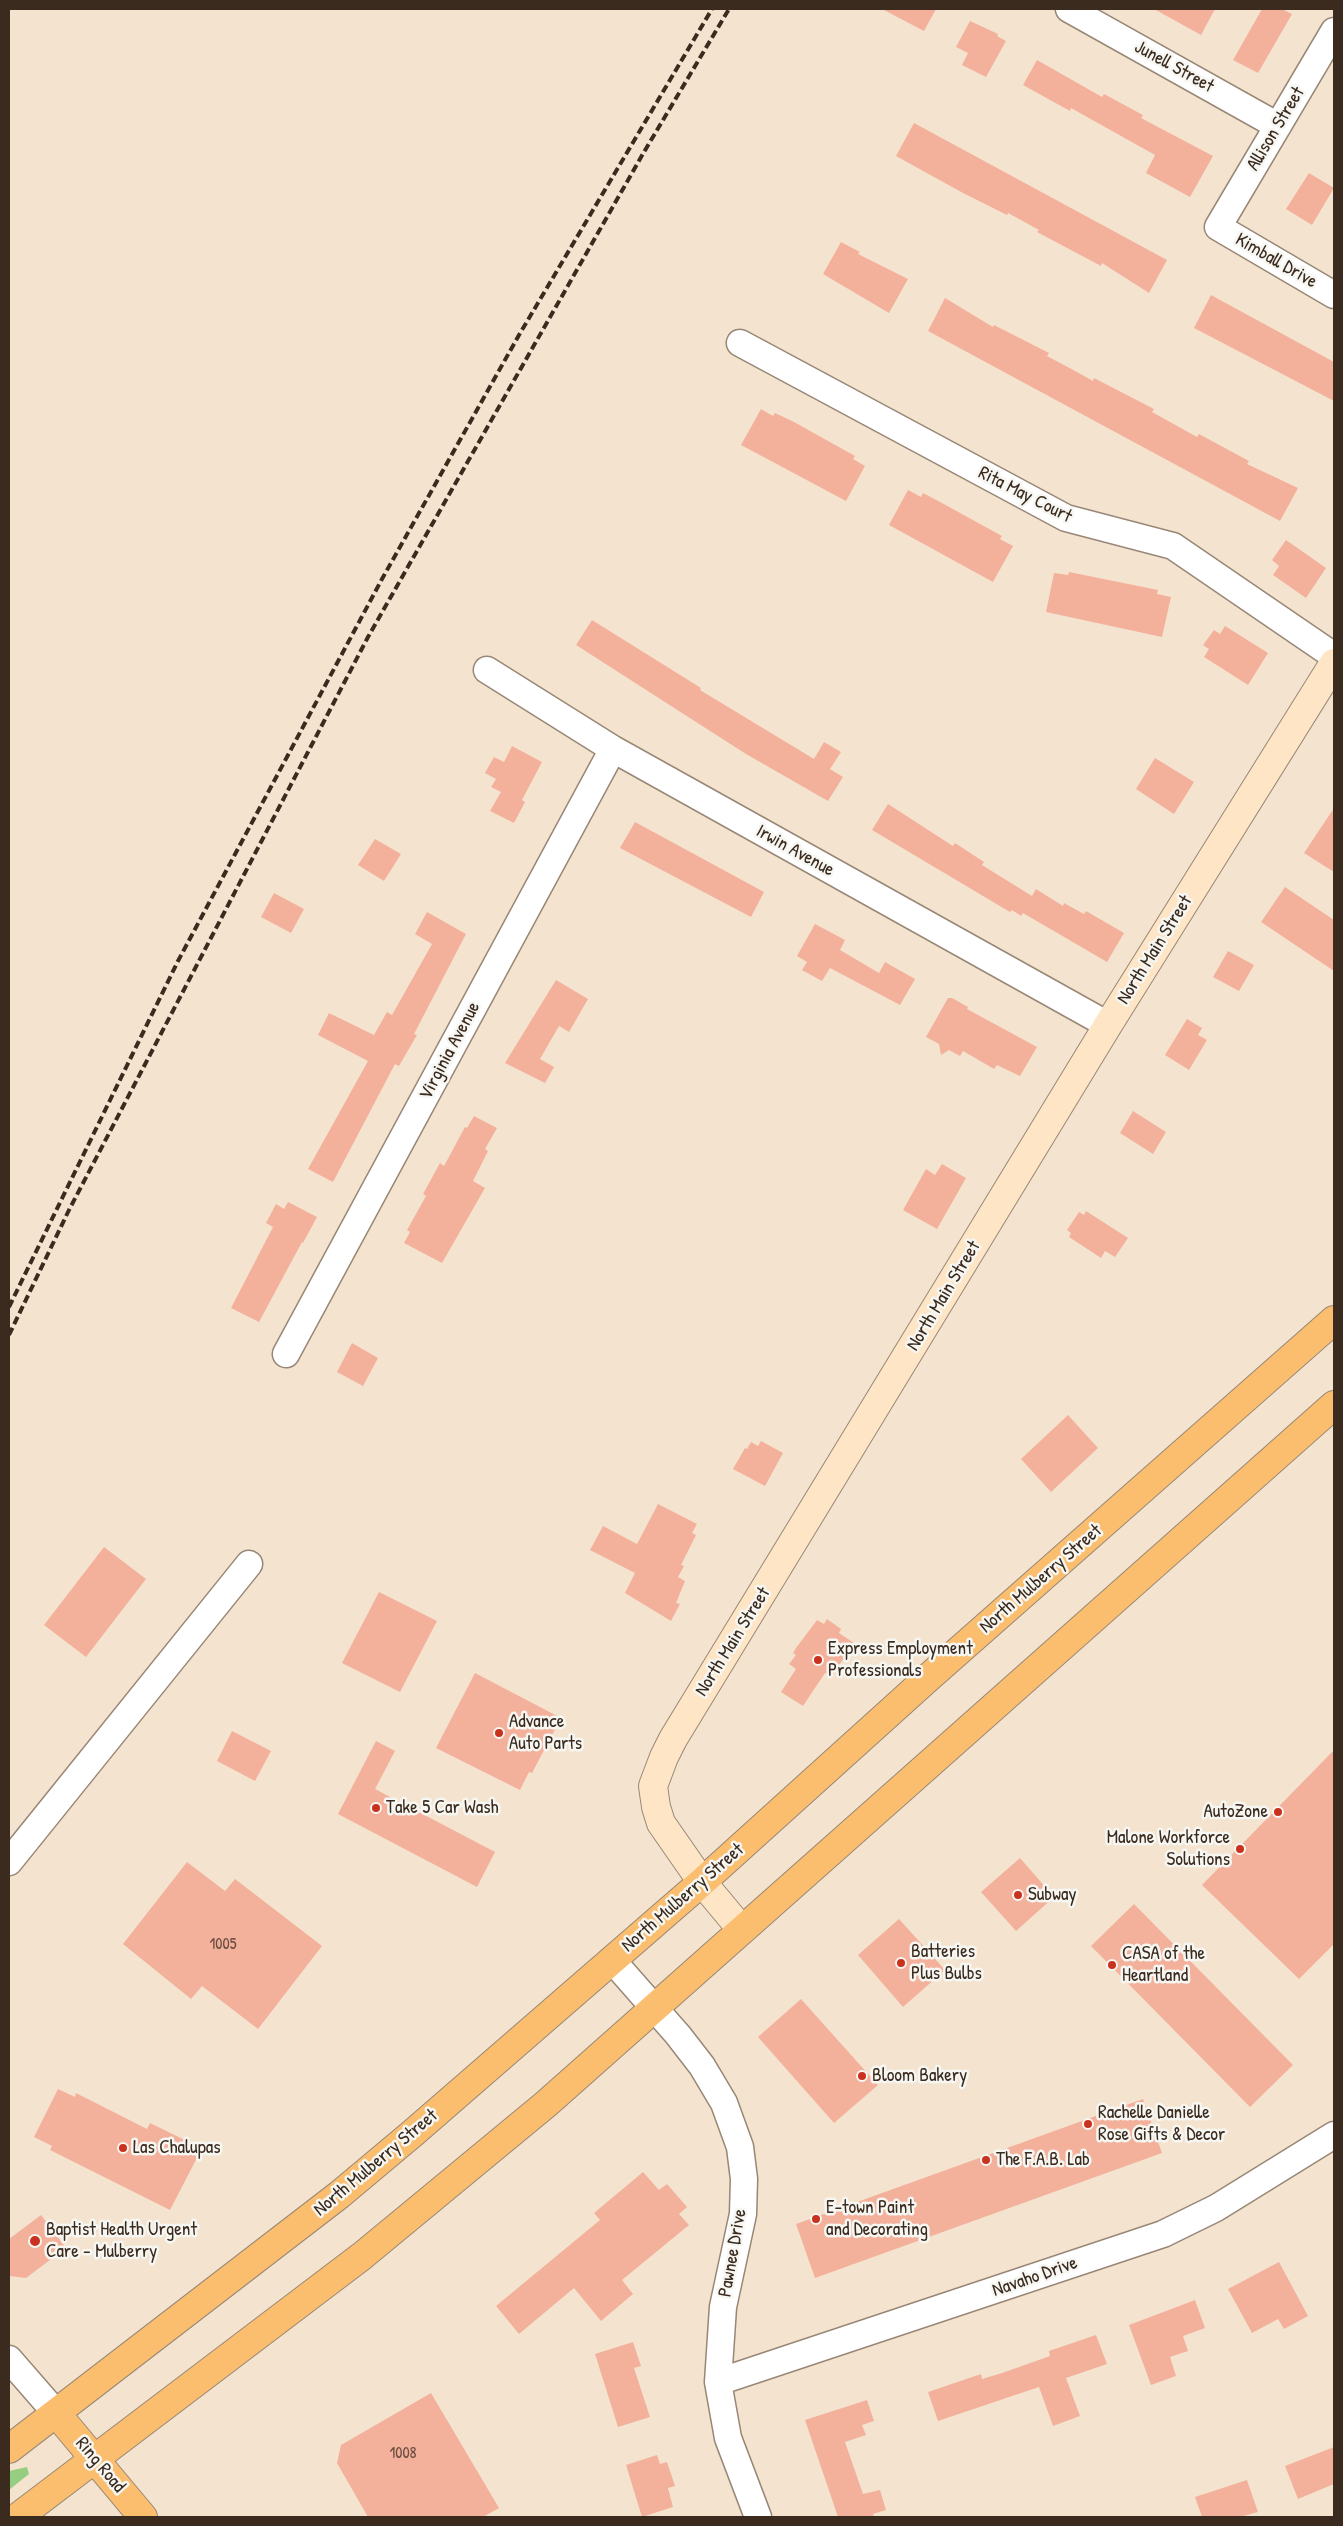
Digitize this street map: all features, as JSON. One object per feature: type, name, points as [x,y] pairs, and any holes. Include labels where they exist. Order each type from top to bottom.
[{"type":"main road","name":"North Mulberry Street","points":[[9,2449],[339,2195],[702,1882],[929,1677],[1334,1320]]},
{"type":"main road","points":[[18,2517],[385,2237],[546,2104],[1334,1405]]},
{"type":"main road","name":"Ring Road","points":[[56,2413],[143,2517]]},
{"type":"street","name":"Junell Street","points":[[1069,9],[1278,126]]},
{"type":"street","name":"Allison Street","points":[[1218,227],[1334,31]]},
{"type":"street","name":"Kimball Drive","points":[[1218,227],[1334,295]]},
{"type":"street","name":"Rita May Court","points":[[740,343],[1066,518],[1173,546],[1332,671]]},
{"type":"street","name":"Irwin Avenue","points":[[487,670],[613,749],[1108,1025]]},
{"type":"street","name":"North Main Street","points":[[742,1930],[702,1882],[670,1838],[662,1823],[656,1807],[653,1786],[664,1757],[673,1739],[1108,1025],[1332,671]]},
{"type":"street","name":"Virginia Avenue","points":[[286,1354],[613,749]]},
{"type":"street","points":[[9,1862],[249,1564]]},
{"type":"street","name":"Pawnee Drive","points":[[612,1960],[678,2035],[707,2074],[724,2102],[740,2147],[744,2179],[743,2214],[723,2307],[718,2382],[728,2438],[758,2517]]},
{"type":"street","name":"Navaho Drive","points":[[718,2382],[1163,2234],[1216,2208],[1334,2136]]},
{"type":"street","points":[[9,2359],[56,2413]]},
{"type":"green space","points":[[27,2467],[29,2474],[9,2490],[9,2471]]},
{"type":"building","points":[[882,9],[936,9],[924,31]]},
{"type":"building","points":[[1154,9],[1215,9],[1201,35]]},
{"type":"building","points":[[1262,9],[1282,9],[1292,14],[1258,73],[1233,60]]},
{"type":"building","points":[[970,21],[998,34],[997,36],[1006,41],[986,77],[962,65],[968,53],[956,47]]},
{"type":"building","points":[[1037,60],[1102,97],[1104,94],[1143,115],[1141,118],[1213,156],[1190,197],[1146,173],[1155,155],[1071,108],[1070,111],[1023,85]]},
{"type":"building","points":[[914,123],[1167,260],[1149,293],[1102,263],[1101,266],[1037,232],[1039,230],[1008,213],[1007,215],[963,193],[896,156]]},
{"type":"building","points":[[1309,173],[1334,188],[1312,225],[1286,209]]},
{"type":"building","points":[[841,242],[860,252],[858,254],[908,279],[889,313],[823,274]]},
{"type":"building","points":[[1211,295],[1334,362],[1334,401],[1194,328]]},
{"type":"building","points":[[945,298],[993,327],[994,325],[1049,353],[1047,356],[1093,381],[1094,378],[1154,409],[1152,412],[1197,437],[1199,434],[1249,461],[1247,464],[1298,488],[1280,521],[928,331]]},
{"type":"building","points":[[761,409],[773,416],[775,413],[794,422],[855,456],[853,459],[865,466],[846,501],[741,445]]},
{"type":"building","points":[[908,490],[921,497],[923,493],[942,503],[1002,536],[1000,539],[1013,546],[993,582],[889,525]]},
{"type":"building","points":[[1286,540],[1326,568],[1306,598],[1273,575],[1279,566],[1272,560]]},
{"type":"building","points":[[1069,572],[1158,590],[1157,594],[1171,597],[1162,637],[1046,612],[1054,573],[1068,575]]},
{"type":"building","points":[[592,620],[701,688],[700,690],[814,759],[824,742],[841,752],[830,769],[843,777],[828,801],[746,754],[576,645]]},
{"type":"building","points":[[1225,626],[1268,653],[1248,685],[1204,657],[1209,649],[1203,645],[1214,630],[1220,634]]},
{"type":"building","points":[[512,746],[542,762],[522,800],[525,802],[514,823],[490,811],[501,792],[491,787],[496,779],[485,773],[494,757],[504,762]]},
{"type":"building","points":[[1155,758],[1194,782],[1174,814],[1136,789]]},
{"type":"building","points":[[888,804],[953,846],[955,843],[984,862],[982,865],[1032,896],[1036,889],[1063,906],[1064,903],[1084,914],[1086,911],[1124,933],[1107,962],[1023,913],[1021,916],[1012,910],[1010,912],[872,830]]},
{"type":"building","points":[[1334,808],[1334,872],[1304,853]]},
{"type":"building","points":[[635,822],[764,892],[751,917],[620,848]]},
{"type":"building","points":[[375,839],[401,854],[384,881],[358,865]]},
{"type":"building","points":[[1285,887],[1334,920],[1334,971],[1261,922]]},
{"type":"building","points":[[274,893],[304,909],[291,933],[261,917]]},
{"type":"building","points":[[427,912],[466,934],[414,1034],[417,1035],[399,1066],[395,1064],[333,1182],[308,1169],[368,1061],[318,1035],[329,1013],[374,1035],[387,1012],[392,1015],[432,944],[415,934]]},
{"type":"building","points":[[815,924],[845,940],[840,950],[879,973],[885,962],[915,979],[900,1005],[830,968],[822,981],[802,970],[807,962],[797,956]]},
{"type":"building","points":[[1228,951],[1254,965],[1239,991],[1213,977]]},
{"type":"building","points":[[556,980],[588,999],[569,1032],[559,1026],[540,1059],[554,1067],[545,1083],[505,1063]]},
{"type":"building","points":[[948,998],[952,998],[968,1007],[967,1009],[1037,1047],[1020,1076],[997,1065],[994,1069],[963,1051],[960,1056],[949,1050],[941,1055],[939,1044],[926,1037]]},
{"type":"building","points":[[1187,1019],[1202,1028],[1198,1035],[1207,1040],[1189,1070],[1165,1055]]},
{"type":"building","points":[[1133,1111],[1166,1132],[1153,1154],[1120,1133]]},
{"type":"building","points":[[474,1116],[497,1128],[485,1149],[488,1151],[473,1181],[485,1188],[442,1263],[404,1243],[410,1232],[407,1230],[426,1196],[423,1194],[440,1163],[444,1166],[465,1127],[467,1128]]},
{"type":"building","points":[[942,1164],[966,1178],[937,1229],[903,1210],[926,1169],[935,1175]]},
{"type":"building","points":[[288,1202],[317,1217],[259,1322],[231,1308],[273,1227],[266,1223],[276,1204],[284,1209]]},
{"type":"building","points":[[1086,1211],[1128,1238],[1115,1257],[1105,1251],[1101,1258],[1069,1237],[1071,1233],[1067,1230],[1079,1212],[1084,1215]]},
{"type":"building","points":[[352,1343],[378,1358],[363,1386],[337,1372]]},
{"type":"building","points":[[1068,1415],[1098,1448],[1051,1492],[1021,1459]]},
{"type":"building","points":[[761,1441],[783,1453],[765,1486],[733,1469],[745,1448],[747,1449],[751,1442],[758,1446]]},
{"type":"building","points":[[658,1504],[697,1524],[692,1533],[696,1535],[681,1565],[684,1566],[678,1577],[685,1581],[676,1603],[680,1604],[671,1621],[625,1593],[635,1573],[590,1550],[603,1526],[637,1544]]},
{"type":"building","points":[[104,1547],[146,1579],[86,1657],[44,1625]]},
{"type":"building","points":[[379,1592],[437,1621],[400,1692],[342,1663]]},
{"type":"building","name":"Express Employment Professionals","points":[[827,1619],[841,1629],[839,1633],[854,1643],[831,1677],[825,1673],[803,1706],[781,1692],[796,1669],[789,1664],[796,1655],[793,1653],[796,1648],[817,1620],[824,1624]]},
{"type":"building","name":"Advance Auto Parts","points":[[475,1673],[561,1718],[532,1773],[529,1772],[520,1790],[436,1748]]},
{"type":"building","points":[[232,1731],[271,1751],[255,1781],[217,1761]]},
{"type":"building","name":"Take 5 Car Wash","points":[[376,1741],[395,1751],[375,1789],[495,1852],[477,1887],[338,1814]]},
{"type":"building","points":[[1334,1750],[1334,1944],[1299,1979],[1202,1885]]},
{"type":"building","name":"Subway","points":[[1020,1858],[1054,1897],[1016,1931],[981,1892]]},
{"type":"building","points":[[187,1862],[225,1891],[235,1879],[322,1946],[258,2029],[202,1986],[191,1999],[123,1944]]},
{"type":"building","points":[[1134,1904],[1293,2065],[1250,2107],[1091,1946]]},
{"type":"building","name":"Batteries Plus Bulbs","points":[[899,1919],[945,1970],[903,2007],[858,1955]]},
{"type":"building","points":[[801,1999],[878,2085],[834,2123],[758,2037]]},
{"type":"building","name":"Las Chalupas","points":[[58,2089],[75,2097],[76,2093],[147,2129],[150,2123],[197,2146],[194,2152],[199,2154],[170,2210],[50,2150],[52,2146],[34,2137]]},
{"type":"building","points":[[1143,2099],[1162,2153],[815,2278],[796,2224]]},
{"type":"building","points":[[643,2172],[659,2190],[667,2184],[687,2207],[679,2214],[689,2225],[622,2280],[633,2294],[601,2321],[574,2288],[519,2334],[496,2306],[600,2220],[594,2213]]},
{"type":"building","name":"Baptist Health Urgent Care - Mulberry","points":[[41,2215],[66,2248],[26,2278],[9,2276],[9,2239]]},
{"type":"building","points":[[1279,2262],[1308,2316],[1284,2329],[1278,2319],[1252,2333],[1228,2289]]},
{"type":"building","points":[[1195,2300],[1205,2328],[1183,2336],[1188,2351],[1170,2357],[1176,2376],[1151,2385],[1129,2325]]},
{"type":"building","points":[[1096,2335],[1107,2364],[1066,2378],[1080,2416],[1053,2426],[1039,2387],[938,2421],[928,2392],[981,2374],[982,2379],[1002,2373],[1050,2356],[1049,2351]]},
{"type":"building","points":[[633,2342],[641,2366],[634,2368],[650,2417],[618,2427],[595,2354]]},
{"type":"building","points":[[431,2393],[499,2508],[483,2517],[368,2517],[337,2463],[341,2445]]},
{"type":"building","points":[[867,2400],[874,2421],[862,2425],[866,2435],[845,2442],[863,2494],[880,2490],[886,2510],[873,2514],[874,2517],[838,2517],[805,2420]]},
{"type":"building","points":[[1334,2447],[1334,2484],[1298,2499],[1285,2466]]},
{"type":"building","points":[[657,2455],[660,2464],[667,2462],[675,2486],[668,2488],[673,2507],[642,2517],[626,2465]]},
{"type":"building","points":[[1247,2480],[1258,2512],[1240,2517],[1202,2517],[1195,2497]]},
{"type":"railway","points":[[9,1307],[178,961],[382,579],[519,335],[712,9]]},
{"type":"railway","points":[[9,1335],[69,1210],[368,637],[644,152],[729,9]]},
{"type":"place","name":"Express Employment Professionals","points":[[818,1660]]},
{"type":"place","name":"Advance Auto Parts","points":[[499,1733]]},
{"type":"place","name":"Take 5 Car Wash","points":[[376,1808]]},
{"type":"place","name":"AutoZone","points":[[1278,1812]]},
{"type":"place","name":"Malone Workforce Solutions","points":[[1240,1849]]},
{"type":"place","name":"Subway","points":[[1018,1895]]},
{"type":"place","name":"Batteries Plus Bulbs","points":[[901,1963]]},
{"type":"place","name":"CASA of the Heartland","points":[[1112,1965]]},
{"type":"place","name":"Bloom Bakery","points":[[862,2076]]},
{"type":"place","name":"Rachelle Danielle Rose Gifts & Decor","points":[[1088,2124]]},
{"type":"place","name":"Las Chalupas","points":[[123,2148]]},
{"type":"place","name":"The F.A.B. Lab","points":[[986,2160]]},
{"type":"place","name":"E-town Paint and Decorating","points":[[816,2219]]},
{"type":"place","name":"Baptist Health Urgent Care - Mulberry","points":[[35,2241]]}]
